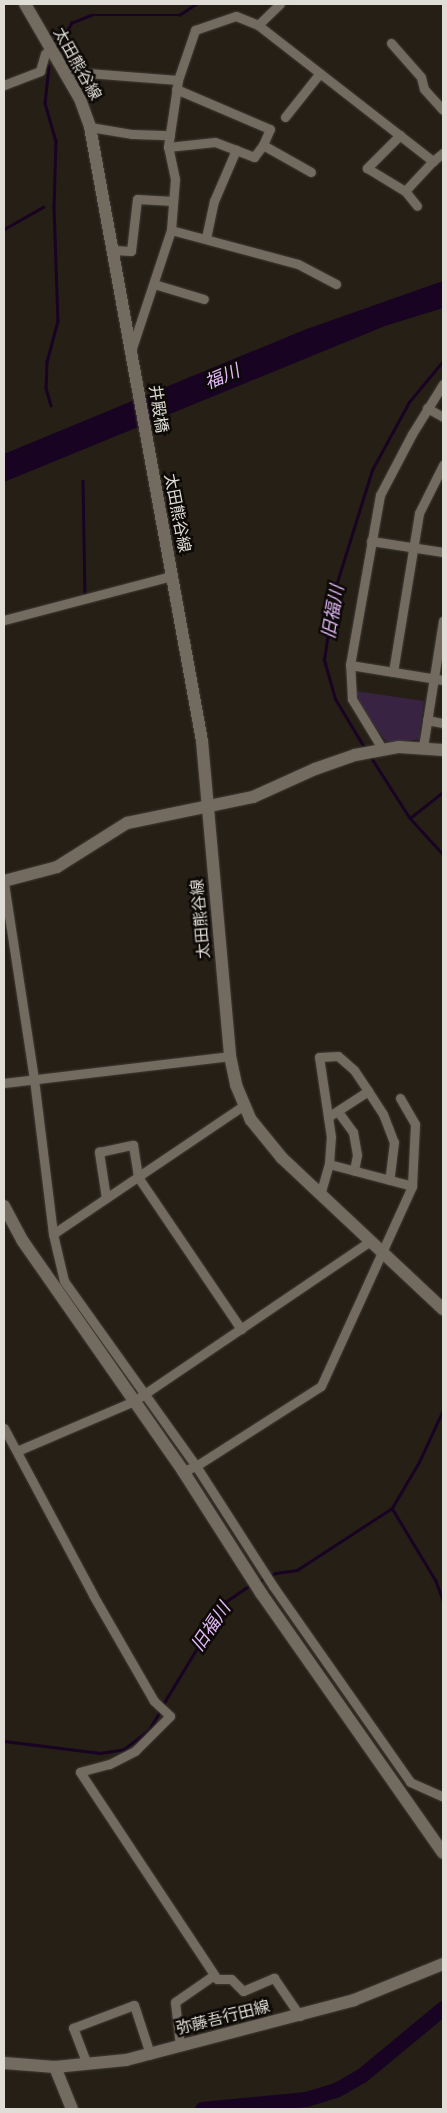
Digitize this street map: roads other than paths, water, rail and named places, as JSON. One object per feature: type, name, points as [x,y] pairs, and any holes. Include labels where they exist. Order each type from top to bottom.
[{"type":"main road","name":"太田熊谷線","points":[[25,4],[68,76],[90,128],[136,378]]},
{"type":"main road","name":"井殿橋","points":[[136,378],[148,446]]},
{"type":"main road","name":"太田熊谷線","points":[[148,446],[202,741],[230,1056],[244,1105],[262,1135],[320,1195],[443,1309]]},
{"type":"main road","points":[[4,882],[57,867],[127,823],[253,797],[315,769],[355,755],[380,750],[423,747],[443,750]]},
{"type":"main road","points":[[4,1206],[22,1240],[183,1471],[261,1593],[443,1853]]},
{"type":"main road","name":"弥藤吾行田線","points":[[4,2063],[55,2067],[150,2054],[300,2016],[354,2000],[443,1964]]},
{"type":"main road","points":[[55,2067],[72,2109]]},
{"type":"street","points":[[258,25],[280,4]]},
{"type":"street","points":[[131,351],[171,230],[175,179],[168,147],[178,80],[196,30],[236,16],[258,25],[433,161]]},
{"type":"street","points":[[391,43],[421,77],[424,89],[443,110]]},
{"type":"street","points":[[4,85],[40,71],[45,54],[51,48]]},
{"type":"street","points":[[68,76],[75,72],[178,80]]},
{"type":"street","points":[[284,117],[320,73]]},
{"type":"street","points":[[168,147],[214,142],[254,157],[263,145],[270,129],[176,89]]},
{"type":"street","points":[[90,128],[132,134],[170,135]]},
{"type":"street","points":[[400,135],[367,168],[405,191],[417,206]]},
{"type":"street","points":[[263,145],[312,172]]},
{"type":"street","points":[[206,238],[214,201],[236,150]]},
{"type":"street","points":[[405,191],[443,153]]},
{"type":"street","points":[[113,250],[131,251],[137,198],[174,201]]},
{"type":"street","points":[[171,230],[298,264],[336,284]]},
{"type":"street","points":[[154,284],[204,299]]},
{"type":"street","points":[[380,750],[352,699],[350,665],[371,541],[387,479],[427,408],[443,384]]},
{"type":"street","points":[[427,408],[443,417]]},
{"type":"street","points":[[393,672],[419,513],[443,466]]},
{"type":"street","points":[[371,541],[443,552]]},
{"type":"street","points":[[4,620],[172,576]]},
{"type":"street","points":[[423,747],[427,720],[438,679],[443,621]]},
{"type":"street","points":[[350,665],[438,679]]},
{"type":"street","points":[[427,720],[443,723]]},
{"type":"street","points":[[4,882],[34,1079],[53,1234],[64,1281],[196,1466],[273,1586],[410,1782],[443,1798]]},
{"type":"street","points":[[4,1083],[230,1056]]},
{"type":"street","points":[[320,1195],[329,1164],[331,1137],[319,1057],[338,1056],[354,1070],[383,1114],[394,1142],[389,1180]]},
{"type":"street","points":[[328,1117],[339,1112],[368,1092]]},
{"type":"street","points":[[183,1471],[196,1466],[321,1386],[412,1186],[415,1124],[400,1098]]},
{"type":"street","points":[[53,1234],[244,1105]]},
{"type":"street","points":[[339,1112],[353,1132],[357,1155],[354,1171]]},
{"type":"street","points":[[106,1198],[99,1152],[133,1145],[138,1177],[241,1329]]},
{"type":"street","points":[[329,1164],[412,1186]]},
{"type":"street","points":[[17,1451],[134,1401],[369,1242]]},
{"type":"street","points":[[4,1428],[93,1595],[154,1700],[170,1716],[136,1750],[109,1764],[80,1772],[217,1979],[230,1979],[243,1991],[274,1978],[300,2016]]},
{"type":"street","points":[[180,2046],[175,2002],[214,1975]]},
{"type":"street","points":[[87,2064],[73,2028],[134,2005],[150,2054]]},
{"type":"water","name":"福川","points":[[443,281],[443,308],[385,326],[4,482],[4,454],[304,330]]},
{"type":"waterway","points":[[60,45],[71,23],[91,15],[179,15],[196,4]]},
{"type":"waterway","points":[[49,66],[45,103],[56,141],[54,207],[58,321],[47,362],[46,388],[51,405]]},
{"type":"waterway","points":[[4,229],[43,207]]},
{"type":"waterway","name":"旧福川","points":[[365,749],[335,699],[324,660],[334,592],[372,470],[409,402],[443,361]]},
{"type":"waterway","points":[[83,481],[85,595]]},
{"type":"waterway","name":"旧福川","points":[[371,757],[410,818],[443,854]]},
{"type":"waterway","points":[[410,818],[443,792]]},
{"type":"waterway","name":"旧福川","points":[[258,1582],[276,1573],[297,1570],[392,1508],[419,1462],[443,1410]]},
{"type":"waterway","points":[[392,1508],[436,1581],[443,1600]]},
{"type":"waterway","name":"旧福川","points":[[162,1706],[225,1602],[250,1585]]},
{"type":"waterway","name":"旧福川","points":[[4,1741],[100,1753],[124,1749],[149,1730],[160,1711]]},
{"type":"waterway","points":[[202,2109],[306,2099],[336,2090],[362,2075],[443,2008]]}]
